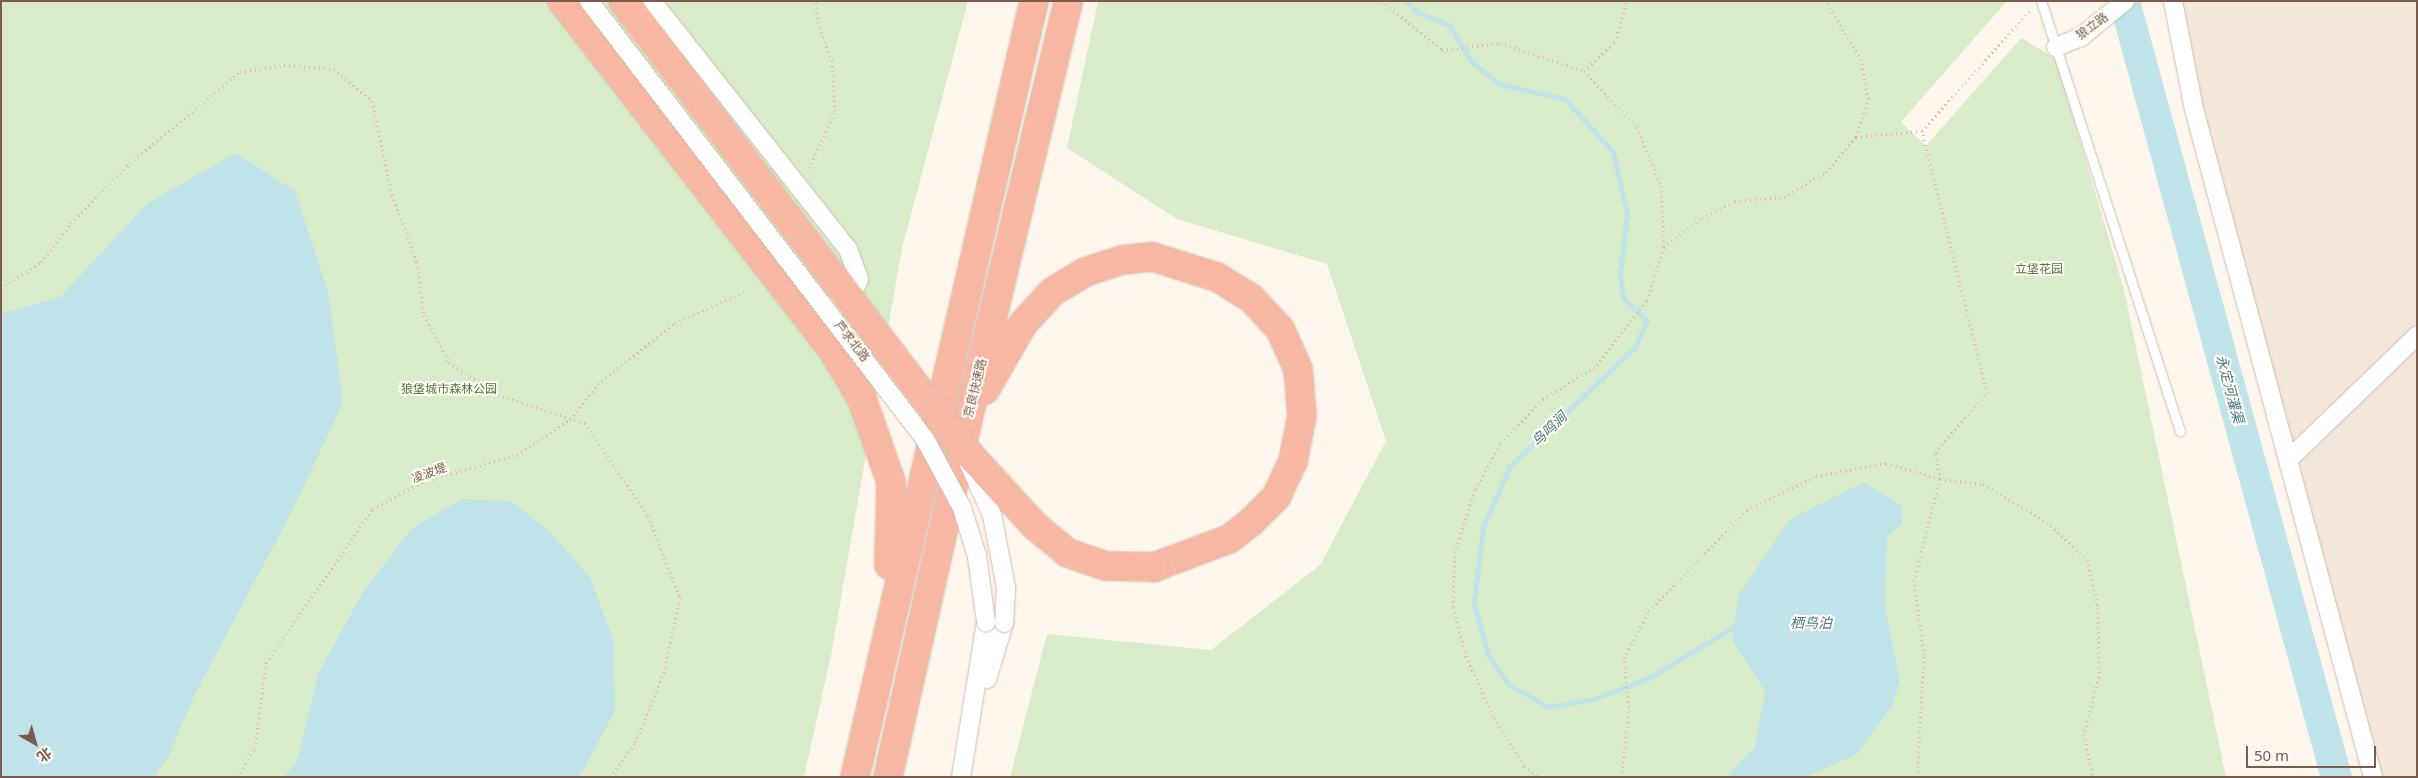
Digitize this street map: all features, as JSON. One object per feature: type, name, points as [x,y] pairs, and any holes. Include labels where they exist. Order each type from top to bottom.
[{"type":"highway","points":[[562,1],[832,349],[862,399],[880,440],[891,482],[893,527],[883,654]]},
{"type":"highway","points":[[623,1],[961,445],[1035,526],[1068,553],[1105,566],[1154,567],[1228,539],[1251,522],[1277,496],[1293,461],[1302,416],[1298,369],[1280,329],[1251,298],[1217,277],[1153,257],[1122,260],[1085,272],[1052,292],[1023,324],[968,419]]},
{"type":"highway","points":[[855,777],[1034,1]]},
{"type":"highway","name":"京良快速路","points":[[888,777],[968,419],[1012,244],[1068,1]]},
{"type":"street","name":"芦求北路","points":[[589,1],[925,439],[962,508],[977,556],[986,622],[970,732],[960,777]]},
{"type":"street","points":[[652,1],[848,249],[857,266],[859,279],[853,293],[838,305],[820,308],[784,287]]},
{"type":"street","name":"狼立路","points":[[2056,47],[2081,37],[2125,1]]},
{"type":"street","points":[[2173,1],[2194,109],[2373,777]]},
{"type":"street","points":[[2288,459],[2417,336]]},
{"type":"street","name":"芦求北路","points":[[961,445],[992,514],[1006,588],[1004,623],[970,732]]},
{"type":"lane","points":[[2039,1],[2056,47],[2180,431]]},
{"type":"path","points":[[809,168],[835,111],[832,61],[818,23],[816,1]]},
{"type":"path","points":[[1382,1],[1412,29],[1442,50],[1500,43],[1584,71],[1637,126],[1661,186],[1664,247],[1645,302],[1596,367],[1544,399],[1500,444],[1474,490],[1455,551],[1453,607],[1466,656],[1494,718],[1524,766],[1539,777]]},
{"type":"path","points":[[1584,71],[1615,42],[1627,1]]},
{"type":"path","points":[[1664,247],[1702,218],[1735,201],[1784,197],[1826,172],[1856,137],[1868,99],[1860,60],[1826,1]]},
{"type":"path","points":[[1856,137],[1922,132],[2039,1]]},
{"type":"path","points":[[1,288],[41,262],[71,223],[130,163],[240,72],[284,65],[334,69],[372,101],[392,195],[417,262],[424,315],[449,362],[498,395],[585,423],[602,443],[648,516],[680,598],[664,672],[635,744],[610,777]]},
{"type":"path","points":[[1917,777],[1924,655],[1914,581],[1940,479],[1936,452],[1987,393],[1922,132]]},
{"type":"path","name":"凌波堤","points":[[238,777],[255,748],[266,663],[327,569],[373,509],[422,482],[517,455],[570,419],[598,384],[675,323],[744,292]]},
{"type":"path","points":[[1621,775],[1628,698],[1624,658],[1649,611],[1747,510],[1816,476],[1886,463],[1940,479],[1983,484],[2047,522],[2087,560],[2098,607],[2099,677],[2084,734],[2093,777]]},
{"type":"path","points":[[1609,777],[1621,775],[1641,777]]},
{"type":"shaded area","points":[[2176,1],[2417,1],[2417,777],[2375,777]]},
{"type":"green space","name":"狼垡城市森林公园","points":[[1,1],[968,1],[902,248],[831,655],[804,777],[1,777]]},
{"type":"green space","name":"立垡花园","points":[[1098,1],[2007,1],[1901,122],[1926,146],[2021,38],[2056,59],[2124,290],[2226,777],[1010,777],[1047,634],[1211,650],[1320,565],[1386,441],[1327,264],[1177,219],[1067,148]]},
{"type":"water","points":[[236,153],[295,191],[328,291],[343,403],[292,511],[196,692],[167,760],[153,777],[1,777],[1,314],[60,297],[149,202]]},
{"type":"water","name":"栖鸟泊","points":[[1864,482],[1902,506],[1902,524],[1887,537],[1885,606],[1900,681],[1892,706],[1857,754],[1806,777],[1726,777],[1755,747],[1765,691],[1732,640],[1738,596],[1790,519]]},
{"type":"water","points":[[462,499],[511,501],[549,531],[590,577],[614,642],[615,711],[583,771],[577,777],[284,777],[297,761],[318,674],[363,592],[411,529]]},
{"type":"waterway","name":"鸟鸣涧","points":[[1406,1],[1417,12],[1449,25],[1470,60],[1499,84],[1565,99],[1613,152],[1627,213],[1620,274],[1623,298],[1647,320],[1635,347],[1510,466],[1483,527],[1474,603],[1488,655],[1508,684],[1548,707],[1593,699],[1649,678],[1738,624]]},
{"type":"waterway","name":"永定河灌渠","points":[[2124,1],[2336,777]]}]
